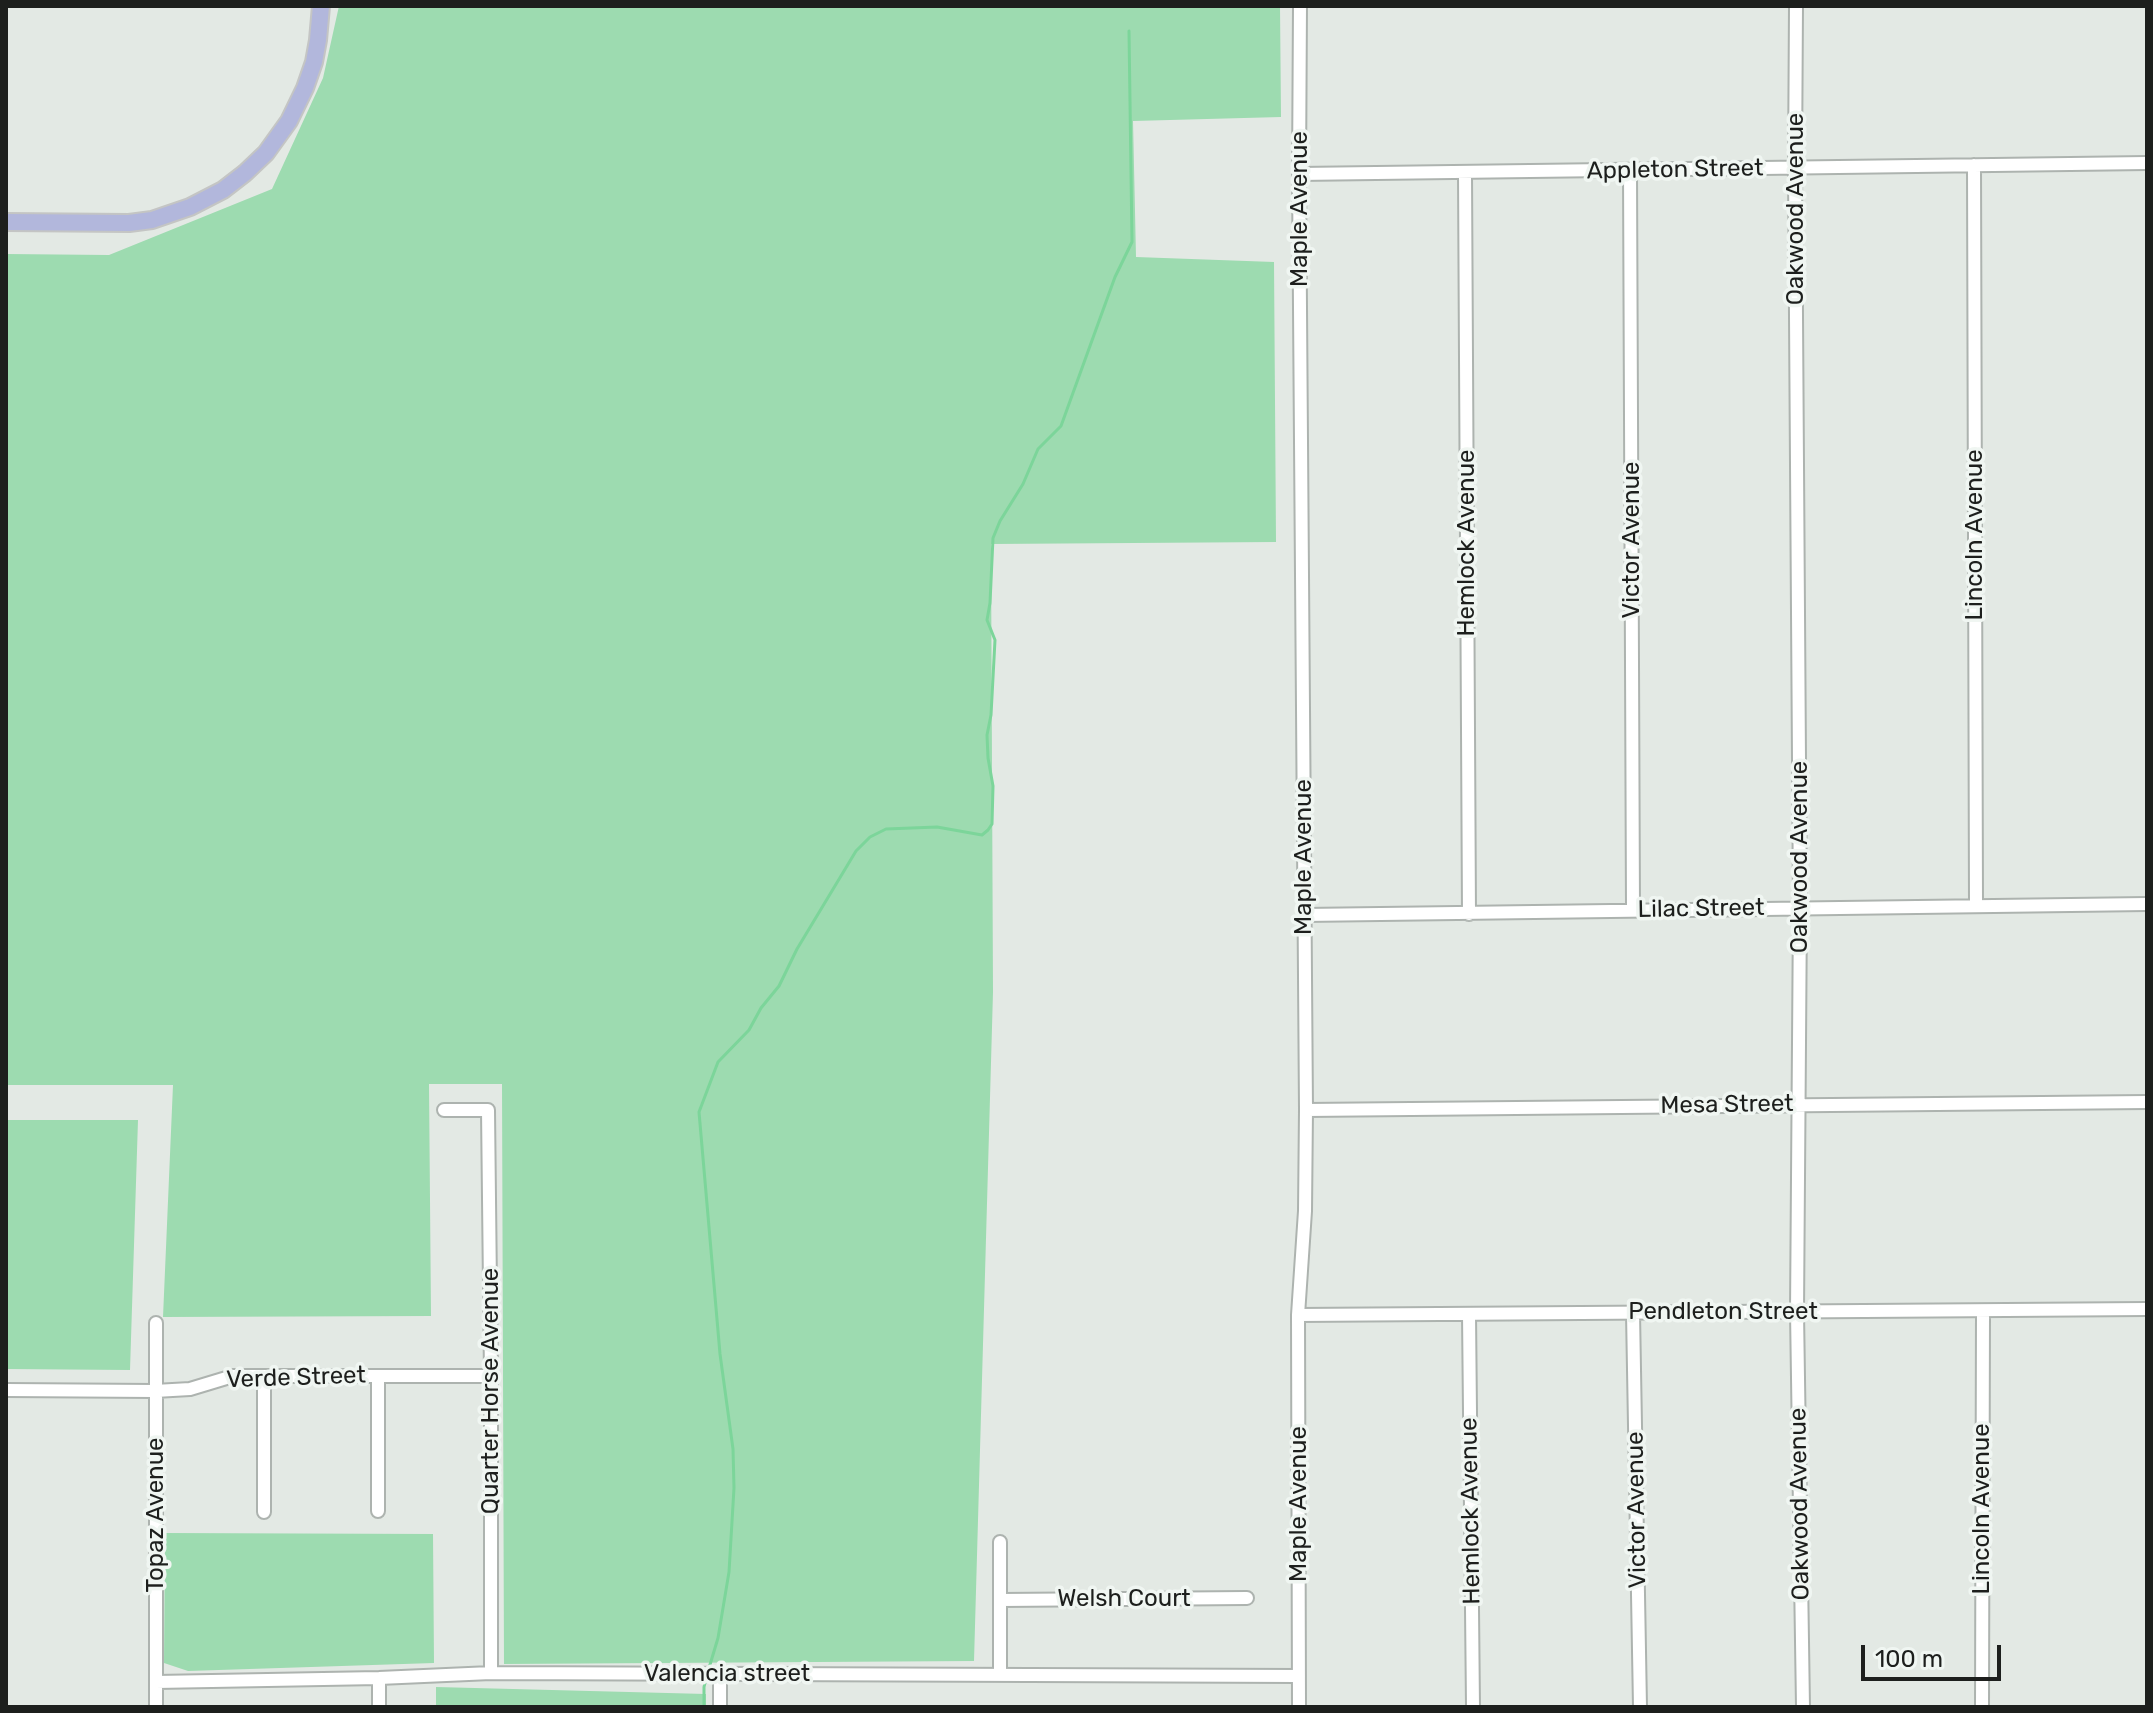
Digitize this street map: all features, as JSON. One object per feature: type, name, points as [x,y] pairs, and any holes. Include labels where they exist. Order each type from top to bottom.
[{"type":"main road","points":[[6,222],[129,223],[152,220],[201,202],[234,182],[275,142],[300,99],[316,53],[321,6]]},
{"type":"street","name":"Maple Avenue","points":[[1299,1707],[1298,1315],[1305,1211],[1306,1110],[1300,6]]},
{"type":"street","name":"Oakwood Avenue","points":[[1796,6],[1800,908],[1797,1312],[1803,1707]]},
{"type":"street","name":"Appleton Street","points":[[1299,174],[2147,163]]},
{"type":"street","name":"Lincoln Avenue","points":[[1974,165],[1976,905]]},
{"type":"street","name":"Victor Avenue","points":[[1630,171],[1633,910]]},
{"type":"street","name":"Hemlock Avenue","points":[[1465,173],[1469,914]]},
{"type":"street","name":"Lilac Street","points":[[1304,915],[2147,904]]},
{"type":"street","name":"Mesa Street","points":[[1306,1110],[2147,1102]]},
{"type":"street","name":"Quarter Horse Avenue","points":[[444,1110],[488,1110],[491,1673]]},
{"type":"street","name":"Pendleton Street","points":[[1298,1315],[2147,1309]]},
{"type":"street","name":"Lincoln Avenue","points":[[1982,1707],[1983,1311]]},
{"type":"street","name":"Victor Avenue","points":[[1633,1313],[1640,1707]]},
{"type":"street","name":"Hemlock Avenue","points":[[1469,1314],[1473,1707]]},
{"type":"street","name":"Topaz Avenue","points":[[156,1323],[156,1707]]},
{"type":"street","name":"Verde Street","points":[[6,1390],[190,1389],[233,1376],[491,1376]]},
{"type":"street","points":[[378,1376],[378,1511]]},
{"type":"street","points":[[264,1377],[264,1512]]},
{"type":"street","points":[[1000,1542],[1000,1674]]},
{"type":"street","name":"Welsh Court","points":[[1001,1600],[1247,1598]]},
{"type":"street","name":"Valencia street","points":[[156,1682],[491,1673],[1299,1676]]},
{"type":"street","points":[[720,1675],[720,1707]]},
{"type":"street","points":[[379,1678],[379,1707]]},
{"type":"green space","points":[[339,6],[1280,6],[1281,117],[1133,121],[1136,257],[1274,262],[1276,542],[991,544],[993,992],[974,1661],[504,1664],[502,1084],[429,1084],[431,1316],[163,1317],[173,1085],[6,1085],[6,254],[109,255],[272,189],[323,78]]},
{"type":"green space","points":[[6,1120],[138,1120],[130,1370],[6,1369]]},
{"type":"green space","points":[[165,1533],[433,1534],[434,1663],[188,1671],[164,1663]]},
{"type":"green space","points":[[436,1687],[706,1694],[706,1707],[436,1707]]},
{"type":"waterway","points":[[709,1668],[718,1638],[729,1572],[734,1488],[733,1449],[720,1354],[699,1112],[718,1062],[749,1030],[761,1008],[779,986],[797,949],[856,851],[870,837],[886,829],[937,827],[982,835],[992,824],[993,786],[987,735],[995,640],[987,620],[993,538],[1023,484],[1038,449],[1061,426],[1115,277],[1132,242],[1129,31]]},
{"type":"waterway","points":[[704,1707],[706,1679]]}]
